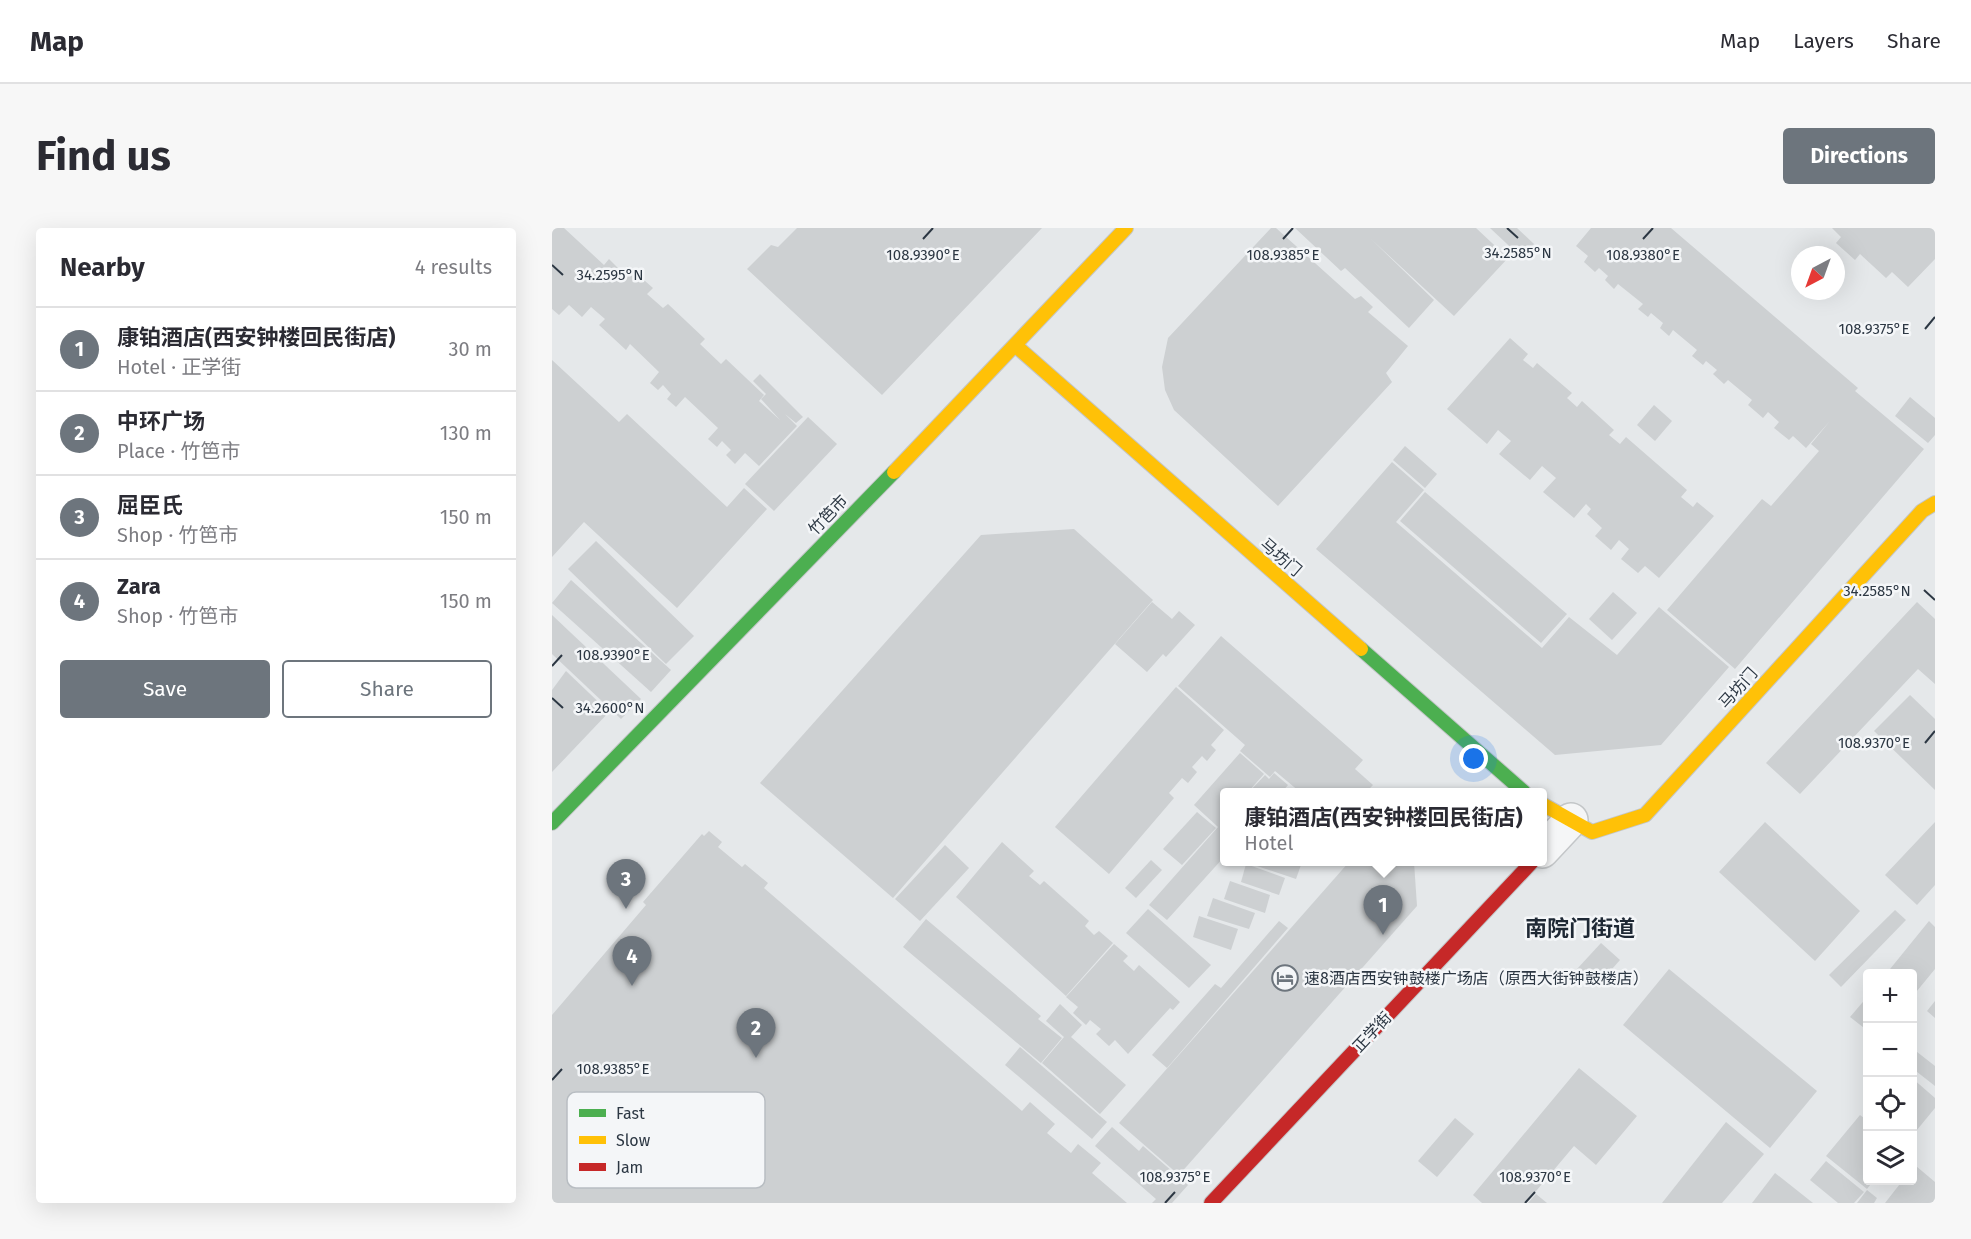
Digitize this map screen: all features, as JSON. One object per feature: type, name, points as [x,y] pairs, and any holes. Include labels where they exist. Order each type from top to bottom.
[{"type":"street","name":"竹笆市","points":[[552,823],[1016,346],[1126,228]]},
{"type":"street","name":"马坊门","points":[[1016,346],[1519,788]]},
{"type":"street","name":"马坊门","points":[[1547,807],[1592,832],[1645,815],[1922,511],[1935,503]]},
{"type":"street","points":[[1547,846],[1571,820]]},
{"type":"street","name":"正学街","points":[[1211,1203],[1527,866]]},
{"type":"building","points":[[552,228],[564,228],[604,265],[609,259],[622,272],[628,266],[653,288],[647,294],[663,308],[668,304],[705,339],[700,344],[721,364],[726,359],[764,395],[759,401],[780,420],[761,399],[766,394],[753,381],[760,374],[803,417],[796,423],[785,414],[797,426],[759,466],[745,453],[735,464],[726,455],[731,450],[722,441],[717,447],[708,439],[718,428],[685,397],[676,407],[667,399],[671,394],[663,385],[658,390],[650,383],[659,372],[630,344],[626,350],[599,325],[605,319],[591,307],[582,317],[569,305],[559,315],[552,309]]},
{"type":"building","points":[[797,228],[1042,228],[882,395],[747,269],[771,245],[778,247]]},
{"type":"building","points":[[1271,228],[1276,228],[1355,299],[1361,296],[1373,307],[1368,312],[1408,346],[1386,373],[1392,382],[1278,506],[1174,410],[1165,390],[1162,367],[1168,338]]},
{"type":"building","points":[[1295,228],[1476,228],[1508,258],[1454,316],[1371,239],[1434,300],[1409,328],[1345,268],[1341,271]]},
{"type":"building","points":[[1490,228],[1517,228],[1534,244],[1522,258]]},
{"type":"building","points":[[1591,228],[1671,228],[1858,388],[1855,391],[1924,449],[1735,669],[1667,610],[1762,499],[1771,506],[1819,451],[1811,444],[1830,421],[1806,448],[1793,436],[1789,440],[1774,428],[1779,422],[1768,412],[1763,418],[1748,405],[1752,400],[1728,380],[1724,384],[1713,374],[1717,370],[1706,361],[1703,365],[1692,356],[1697,350],[1673,330],[1669,336],[1660,328],[1663,323],[1651,313],[1648,317],[1638,309],[1643,304],[1618,284],[1614,289],[1605,280],[1608,276],[1599,268],[1595,272],[1584,262],[1588,256],[1576,246]]},
{"type":"building","points":[[1832,228],[1935,228],[1935,259],[1908,287],[1892,272],[1886,278],[1860,254],[1855,260],[1845,251],[1845,246],[1836,243],[1841,237]]},
{"type":"building","points":[[1510,338],[1528,354],[1523,360],[1533,368],[1537,363],[1572,393],[1567,398],[1577,407],[1582,401],[1614,430],[1609,435],[1620,444],[1626,437],[1687,490],[1681,497],[1693,507],[1697,502],[1714,516],[1659,578],[1645,566],[1638,573],[1621,559],[1629,549],[1619,540],[1611,550],[1595,536],[1602,528],[1587,514],[1591,509],[1586,504],[1574,518],[1543,492],[1556,478],[1542,466],[1530,480],[1499,454],[1511,441],[1498,430],[1487,444],[1447,409]]},
{"type":"building","points":[[552,360],[619,422],[627,414],[727,507],[744,488],[767,509],[677,608],[584,522],[552,557]]},
{"type":"building","points":[[1910,397],[1935,418],[1935,435],[1928,443],[1895,416]]},
{"type":"building","points":[[1654,405],[1672,421],[1655,441],[1637,425]]},
{"type":"building","points":[[808,417],[837,444],[774,511],[745,484]]},
{"type":"building","points":[[1405,446],[1437,474],[1425,488],[1393,460]]},
{"type":"building","points":[[1392,462],[1424,490],[1396,522],[1542,648],[1569,617],[1617,655],[1659,607],[1729,667],[1661,745],[1555,755],[1316,549]]},
{"type":"building","points":[[1425,492],[1567,614],[1541,643],[1400,521]]},
{"type":"building","points":[[1074,529],[1153,600],[893,898],[760,783],[981,535]]},
{"type":"building","points":[[596,541],[694,636],[666,664],[568,569]]},
{"type":"building","points":[[571,580],[671,670],[651,692],[552,603]]},
{"type":"building","points":[[1613,592],[1637,613],[1612,640],[1589,619]]},
{"type":"building","points":[[1152,602],[1172,619],[1179,611],[1195,625],[1166,657],[1163,654],[1147,672],[1115,644]]},
{"type":"building","points":[[1917,602],[1935,619],[1935,684],[1918,669],[1800,794],[1766,763]]},
{"type":"building","points":[[552,615],[641,699],[621,719],[552,654]]},
{"type":"building","points":[[1221,636],[1363,760],[1355,769],[1373,785],[1370,788],[1295,788],[1275,771],[1270,777],[1240,751],[1245,745],[1178,686]]},
{"type":"building","points":[[566,671],[609,712],[552,772],[552,690]]},
{"type":"building","points":[[1176,687],[1224,730],[1211,745],[1216,750],[1207,761],[1202,756],[1192,767],[1197,772],[1188,783],[1182,778],[1169,793],[1174,798],[1109,874],[1055,827]]},
{"type":"building","points":[[1910,695],[1935,719],[1935,790],[1874,731]]},
{"type":"building","points":[[1240,753],[1264,774],[1252,788],[1220,788],[1220,861],[1167,920],[1149,905],[1218,827],[1194,805]]},
{"type":"building","points":[[1274,773],[1288,785],[1285,788],[1253,788],[1265,775],[1269,779]]},
{"type":"building","points":[[1197,812],[1216,828],[1182,865],[1163,849]]},
{"type":"building","points":[[1765,822],[1860,911],[1815,961],[1719,872]]},
{"type":"building","points":[[1935,822],[1935,885],[1917,905],[1885,875]]},
{"type":"building","points":[[709,831],[722,842],[718,847],[742,867],[745,864],[768,883],[764,888],[1022,1111],[1030,1102],[1055,1124],[1047,1133],[1071,1153],[1078,1144],[1101,1163],[1092,1173],[1127,1203],[552,1203],[552,1015],[646,905],[643,902],[702,834],[704,836]]},
{"type":"building","points":[[1002,842],[1034,871],[1029,876],[1040,885],[1044,881],[1089,921],[1085,926],[1094,935],[1099,931],[1113,943],[1066,996],[956,897]]},
{"type":"building","points":[[945,845],[969,868],[920,921],[895,899]]},
{"type":"building","points":[[1151,860],[1162,870],[1136,898],[1125,888]]},
{"type":"building","points":[[1245,866],[1285,878],[1279,895],[1241,882]]},
{"type":"building","points":[[1257,866],[1301,866],[1296,879]]},
{"type":"building","points":[[1345,866],[1414,866],[1417,906],[1179,1175],[1119,1123]]},
{"type":"building","points":[[1230,881],[1270,895],[1265,913],[1224,899]]},
{"type":"building","points":[[1213,898],[1255,913],[1249,929],[1207,916]]},
{"type":"building","points":[[1148,909],[1211,965],[1189,988],[1126,933]]},
{"type":"building","points":[[1895,910],[1906,920],[1841,987],[1829,975]]},
{"type":"building","points":[[1199,916],[1238,929],[1231,950],[1193,937]]},
{"type":"building","points":[[926,919],[1041,1016],[1038,1019],[1062,1038],[1041,1063],[903,947]]},
{"type":"building","points":[[1279,921],[1288,928],[1167,1068],[1152,1055],[1215,984],[1221,988]]},
{"type":"building","points":[[1929,921],[1935,927],[1935,969],[1917,991],[1917,969],[1890,969]]},
{"type":"building","points":[[1601,943],[1620,960],[1596,987],[1577,969]]},
{"type":"building","points":[[1114,944],[1128,956],[1123,961],[1134,971],[1139,965],[1180,1002],[1173,1010],[1170,1008],[1128,1054],[1115,1040],[1109,1046],[1096,1034],[1101,1029],[1090,1020],[1086,1025],[1073,1013],[1078,1007],[1066,997]]},
{"type":"building","points":[[1669,969],[1817,1091],[1770,1148],[1623,1025]]},
{"type":"building","points":[[1935,1001],[1935,1018],[1927,1011]]},
{"type":"building","points":[[1863,1002],[1863,1027],[1850,1017]]},
{"type":"building","points":[[1060,1004],[1082,1025],[1071,1037],[1126,1085],[1100,1114],[1042,1063],[1064,1037],[1046,1021]]},
{"type":"building","points":[[1020,1047],[1107,1122],[1092,1139],[1005,1065]]},
{"type":"building","points":[[1917,1052],[1935,1066],[1935,1086],[1917,1072]]},
{"type":"building","points":[[1579,1068],[1637,1116],[1596,1165],[1574,1146],[1526,1203],[1482,1203],[1473,1195]]},
{"type":"building","points":[[1917,1082],[1935,1098],[1935,1108],[1917,1130]]},
{"type":"building","points":[[1860,1115],[1863,1117],[1863,1185],[1870,1185],[1867,1189],[1826,1156]]},
{"type":"building","points":[[1455,1118],[1474,1134],[1437,1177],[1418,1161]]},
{"type":"building","points":[[1726,1122],[1764,1154],[1722,1203],[1662,1203]]},
{"type":"building","points":[[1112,1127],[1139,1151],[1143,1146],[1188,1185],[1172,1203],[1152,1203],[1156,1199],[1095,1146]]},
{"type":"building","points":[[1826,1161],[1864,1192],[1854,1203],[1838,1203],[1810,1180]]},
{"type":"building","points":[[1917,1167],[1935,1182],[1935,1203],[1885,1203],[1899,1185],[1917,1185]]},
{"type":"building","points":[[1775,1173],[1813,1203],[1752,1203]]},
{"type":"building","points":[[1867,1190],[1877,1198],[1874,1203],[1857,1203]]},
{"type":"building","points":[[1536,1194],[1547,1203],[1528,1203]]},
{"type":"traffic: fast","points":[[552,823],[894,472]]},
{"type":"traffic: fast","points":[[1361,649],[1519,788]]},
{"type":"traffic: slow","points":[[894,472],[1126,228]]},
{"type":"traffic: slow","points":[[1016,346],[1361,649]]},
{"type":"traffic: slow","points":[[1547,807],[1592,832],[1645,815],[1922,511],[1935,503]]},
{"type":"traffic: jam","points":[[1211,1203],[1528,866]]},
{"type":"place","name":"屈臣氏","points":[[626,909]]},
{"type":"place","name":"康铂酒店(西安钟楼回民街店)","points":[[1383,935]]},
{"type":"place","name":"速8酒店西安钟鼓楼广场店（原西大街钟鼓楼店）","points":[[1285,978]]},
{"type":"place","name":"Zara","points":[[632,986]]},
{"type":"place","name":"中环广场","points":[[756,1058]]},
{"type":"district","name":"南院门街道","points":[[1580,928]]}]
